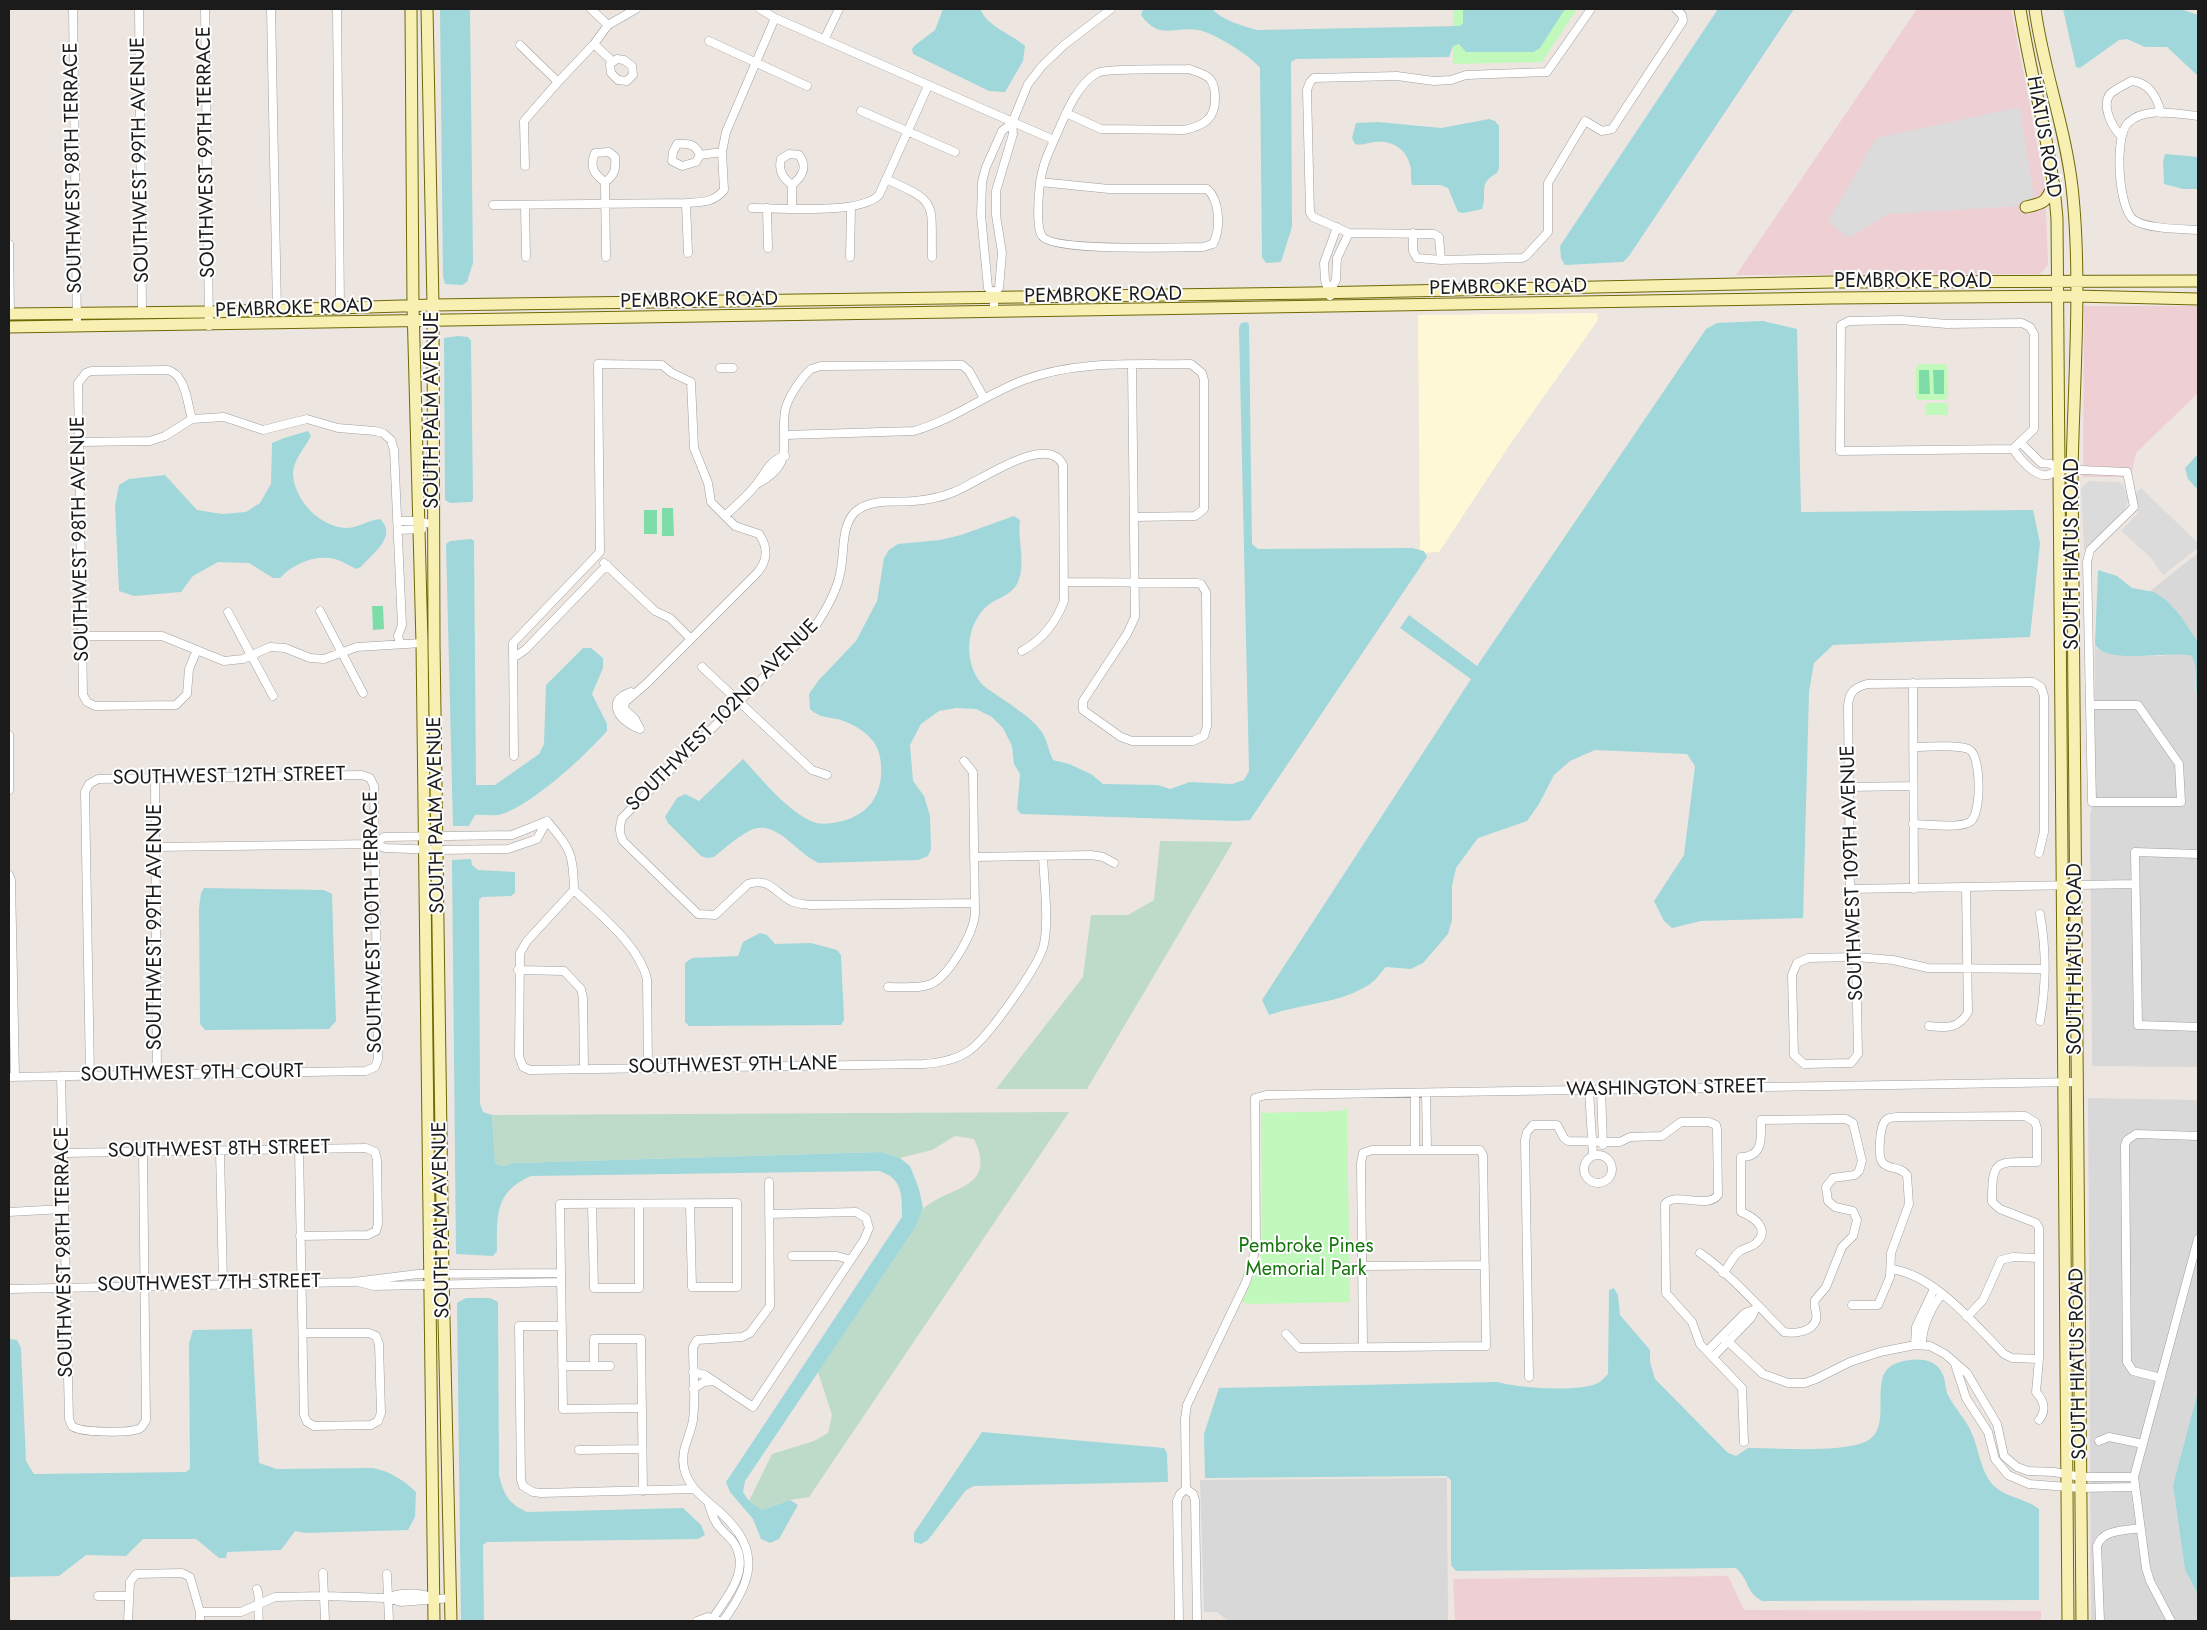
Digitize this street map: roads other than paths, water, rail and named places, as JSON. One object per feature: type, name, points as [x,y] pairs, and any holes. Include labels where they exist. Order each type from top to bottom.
[{"type":"main road","name":"SOUTH PALM AVENUE","points":[[411,9],[413,321],[422,643],[430,1426],[434,1621]]},
{"type":"main road","name":"SOUTH PALM AVENUE","points":[[427,9],[433,305],[437,850],[443,1280],[451,1621]]},
{"type":"main road","name":"HIATUS ROAD","points":[[2020,9],[2054,182],[2057,297]]},
{"type":"main road","name":"HIATUS ROAD","points":[[2035,9],[2072,186],[2075,296]]},
{"type":"main road","points":[[2026,207],[2041,205],[2048,198],[2054,182]]},
{"type":"main road","name":"PEMBROKE ROAD","points":[[9,314],[209,312],[340,307],[994,295],[1611,287],[1833,282],[2198,281]]},
{"type":"main road","points":[[1832,298],[1833,282]]},
{"type":"main road","points":[[1611,287],[1611,303]]},
{"type":"main road","name":"PEMBROKE ROAD","points":[[9,327],[209,326],[725,315],[1331,308],[1832,298],[2075,296],[2198,298]]},
{"type":"main road","name":"SOUTH HIATUS ROAD","points":[[2075,296],[2072,470],[2082,1621]]},
{"type":"main road","name":"SOUTH HIATUS ROAD","points":[[2057,297],[2068,1621]]},
{"type":"main road","points":[[2069,1603],[2074,1621]]},
{"type":"street","name":"SOUTHWEST 98TH TERRACE","points":[[73,9],[77,327]]},
{"type":"street","name":"SOUTHWEST 99TH AVENUE","points":[[139,9],[142,312]]},
{"type":"street","name":"SOUTHWEST 99TH TERRACE","points":[[205,9],[209,326]]},
{"type":"street","points":[[271,9],[273,197],[277,310]]},
{"type":"street","points":[[337,9],[340,307]]},
{"type":"street","points":[[591,9],[608,25]]},
{"type":"street","points":[[525,166],[524,122],[594,44],[608,25],[636,9]]},
{"type":"street","points":[[760,9],[775,18],[825,38],[928,86],[1054,140]]},
{"type":"street","points":[[825,38],[839,9]]},
{"type":"street","points":[[994,312],[994,295],[999,288],[1002,253],[996,216],[996,191],[1013,134],[1012,123],[1028,84],[1042,66],[1064,44],[1111,9]]},
{"type":"street","points":[[1441,260],[1439,236],[1434,234],[1349,233],[1313,217],[1310,213],[1308,90],[1310,82],[1322,77],[1397,76],[1434,81],[1451,80],[1466,75],[1547,72],[1591,9]]},
{"type":"street","points":[[1413,233],[1413,251],[1417,258],[1441,260],[1522,258],[1526,256],[1548,232],[1548,183],[1555,170],[1585,121],[1602,131],[1612,129],[1683,21],[1682,15],[1676,9]]},
{"type":"street","points":[[494,205],[686,203],[712,201],[717,198],[724,190],[722,152],[726,132],[775,18]]},
{"type":"street","points":[[709,41],[755,64],[807,86]]},
{"type":"street","points":[[594,44],[612,61]]},
{"type":"street","points":[[520,45],[558,82]]},
{"type":"street","points":[[1040,182],[1108,189],[1207,189],[1217,201],[1217,237],[1213,244],[1203,247],[1106,248],[1051,243],[1042,238],[1039,230],[1040,182],[1054,140],[1066,113],[1086,81],[1099,72],[1189,70],[1202,73],[1211,80],[1215,90],[1213,114],[1207,121],[1197,127],[1184,130],[1111,131],[1101,129],[1066,113]]},
{"type":"street","points":[[2120,135],[2113,127],[2107,108],[2107,101],[2111,94],[2131,81],[2137,81],[2145,85],[2156,97],[2161,113]]},
{"type":"street","points":[[752,208],[851,208],[872,202],[879,196],[928,86]]},
{"type":"street","points":[[861,111],[955,152]]},
{"type":"street","points":[[2198,116],[2161,113],[2137,117],[2128,123],[2120,135],[2123,203],[2128,216],[2144,224],[2198,230]]},
{"type":"street","points":[[994,295],[987,286],[981,215],[982,190],[986,167],[1002,130],[1012,123]]},
{"type":"street","points":[[700,155],[722,152]]},
{"type":"street","points":[[886,179],[926,200],[931,208],[932,257]]},
{"type":"street","points":[[605,182],[606,258]]},
{"type":"street","points":[[792,185],[792,207]]},
{"type":"street","points":[[982,190],[996,191]]},
{"type":"street","points":[[686,203],[688,253]]},
{"type":"street","points":[[525,206],[526,256]]},
{"type":"street","points":[[768,208],[768,248]]},
{"type":"street","points":[[850,257],[851,208]]},
{"type":"street","points":[[1331,308],[1330,291],[1324,272],[1328,248],[1337,227]]},
{"type":"street","points":[[1330,291],[1336,280],[1336,258],[1349,233]]},
{"type":"street","points":[[9,244],[9,314]]},
{"type":"street","points":[[1328,248],[1339,252]]},
{"type":"street","points":[[725,301],[725,315]]},
{"type":"street","points":[[2017,446],[2035,427],[2034,334],[2030,327],[2022,323],[1947,324],[1901,320],[1848,321],[1840,325],[1840,451],[2017,446],[2041,463],[2051,464],[2059,469],[2127,472],[2134,507],[2090,550],[2087,562],[2092,802],[2181,802],[2179,764],[2138,705],[2090,705]]},
{"type":"street","points":[[514,756],[513,643],[600,552],[598,364],[662,365],[672,373],[692,382],[694,448],[708,483],[711,502],[738,528],[759,534],[766,548],[765,560],[758,572],[635,692],[624,706],[640,729],[630,726],[616,709],[616,704],[621,697],[635,692]]},
{"type":"street","points":[[785,436],[914,432],[933,426],[1007,386],[1044,373],[1085,366],[1191,364],[1198,368],[1204,380],[1204,509],[1195,516],[1135,517]]},
{"type":"street","points":[[725,516],[757,484],[776,471],[785,456],[786,406],[805,376],[812,369],[821,366],[962,365],[969,371],[984,398]]},
{"type":"street","points":[[1022,651],[1038,643],[1060,612],[1064,601],[1065,582],[1134,582],[1197,583],[1204,586],[1206,592],[1207,726],[1204,736],[1193,741],[1132,741],[1121,737],[1083,710],[1083,701],[1132,626],[1135,617],[1134,582],[1135,517],[1132,366]]},
{"type":"street","points":[[720,368],[734,368]]},
{"type":"street","name":"SOUTHWEST 98TH AVENUE","points":[[192,419],[180,377],[175,372],[168,370],[91,371],[83,375],[78,383],[83,695],[87,702],[95,706],[170,705],[181,702],[187,694],[190,669],[197,650]]},
{"type":"street","points":[[80,442],[159,439],[192,419],[228,417],[263,430],[277,428],[298,420],[314,420],[338,428],[383,433],[391,440],[394,450],[402,625],[398,636],[400,644]]},
{"type":"street","name":"SOUTHWEST 102ND AVENUE","points":[[975,903],[810,905],[792,902],[773,886],[762,881],[755,881],[748,884],[715,915],[698,914],[623,840],[620,834],[622,818],[816,625],[826,610],[841,573],[847,526],[854,513],[870,504],[927,500],[955,492],[1023,456],[1046,454],[1060,460],[1064,476],[1065,582]]},
{"type":"street","points":[[397,521],[419,525],[434,525]]},
{"type":"street","points":[[398,530],[419,525]]},
{"type":"street","points":[[598,556],[655,611],[670,618],[691,639]]},
{"type":"street","points":[[513,658],[525,650],[607,565]]},
{"type":"street","points":[[320,611],[363,693]]},
{"type":"street","points":[[228,612],[274,696]]},
{"type":"street","points":[[82,636],[162,636],[224,661],[238,660],[270,647],[285,648],[324,659],[357,647],[422,643]]},
{"type":"street","points":[[702,667],[812,770],[827,775]]},
{"type":"street","points":[[1914,889],[1913,683],[2033,682],[2041,687],[2044,696],[2044,832],[2039,853]]},
{"type":"street","name":"SOUTHWEST 109TH AVENUE","points":[[1856,957],[1808,958],[1797,963],[1792,975],[1794,1055],[1804,1064],[1851,1063],[1858,1054],[1856,957],[1850,889],[1849,696],[1854,688],[1867,684],[1913,683]]},
{"type":"street","points":[[9,735],[9,790]]},
{"type":"street","points":[[1913,747],[1964,747],[1972,751],[1976,758],[1978,771],[1976,816],[1970,822],[1961,825],[1913,824]]},
{"type":"street","points":[[888,987],[923,986],[940,978],[969,936],[974,924],[973,772],[964,761]]},
{"type":"street","name":"SOUTHWEST 12TH STREET","points":[[90,1076],[86,792],[88,784],[98,779],[362,775],[370,778]]},
{"type":"street","name":"SOUTHWEST 100TH TERRACE","points":[[370,778],[374,786],[378,1059],[375,1067]]},
{"type":"street","name":"SOUTHWEST 99TH AVENUE","points":[[155,779],[157,1074]]},
{"type":"street","points":[[1849,786],[1913,786]]},
{"type":"street","points":[[375,844],[384,837],[512,834],[548,822]]},
{"type":"street","points":[[156,847],[375,844],[385,848],[424,850],[514,848],[537,839],[548,822]]},
{"type":"street","points":[[548,822],[570,850],[573,860],[574,890],[635,950],[644,965],[647,979],[648,1067]]},
{"type":"street","points":[[512,834],[514,848]]},
{"type":"street","points":[[2198,854],[2134,852],[2138,1025],[2198,1027]]},
{"type":"street","points":[[974,857],[1091,855],[1102,857],[1114,863]]},
{"type":"street","name":"SOUTHWEST 9TH LANE","points":[[518,970],[519,1062],[523,1068],[530,1070],[923,1064],[949,1060],[970,1050],[983,1036],[1034,967],[1040,954],[1045,932],[1043,856]]},
{"type":"street","points":[[9,875],[11,880],[12,1077]]},
{"type":"street","points":[[1850,889],[1966,889],[2076,884],[2135,884]]},
{"type":"street","points":[[1929,1026],[1953,1027],[1964,1020],[1968,1012],[1966,889]]},
{"type":"street","points":[[574,890],[527,941],[520,953],[518,970],[564,971],[580,989],[583,998],[584,1068]]},
{"type":"street","points":[[2040,914],[2043,969],[2043,1002],[2040,1021]]},
{"type":"street","points":[[1856,957],[1894,960],[1928,968],[2043,969]]},
{"type":"street","name":"SOUTHWEST 9TH COURT","points":[[12,1077],[366,1071],[375,1067]]},
{"type":"street","name":"SOUTHWEST 98TH TERRACE","points":[[61,1076],[69,1419],[72,1426],[80,1431],[130,1431],[142,1427],[146,1420],[145,1285]]},
{"type":"street","name":"WASHINGTON STREET","points":[[1186,1489],[1185,1419],[1187,1406],[1246,1282],[1256,1245],[1255,1098],[1266,1095],[1426,1094],[2077,1082]]},
{"type":"street","points":[[1589,1090],[1591,1114],[1588,1118],[1588,1134],[1596,1141]]},
{"type":"street","points":[[1597,1155],[1596,1141],[1602,1117],[1601,1090]]},
{"type":"street","points":[[1415,1094],[1415,1149]]},
{"type":"street","points":[[1426,1094],[1427,1149]]},
{"type":"street","points":[[1591,1114],[1602,1117]]},
{"type":"street","points":[[1852,1305],[1878,1305],[1892,1269],[1891,1253],[1907,1211],[1909,1193],[1904,1171],[1884,1164],[1880,1158],[1882,1126],[1888,1118],[2025,1116],[2035,1122],[2037,1128],[2038,1162],[2004,1162],[1995,1168],[1992,1175],[1992,1202],[2000,1209],[2036,1223],[2039,1228],[2039,1359],[2036,1392],[2043,1400],[2044,1409],[2039,1420]]},
{"type":"street","points":[[1700,1253],[1723,1273],[1755,1308],[1784,1332],[1802,1332],[1816,1320],[1815,1300],[1826,1287],[1842,1247],[1852,1236],[1857,1224],[1853,1211],[1835,1206],[1828,1200],[1826,1187],[1830,1180],[1836,1177],[1855,1175],[1859,1171],[1862,1161],[1853,1124],[1846,1119],[1761,1120],[1761,1144],[1758,1151],[1754,1155],[1741,1157],[1741,1212],[1757,1220],[1761,1225],[1761,1234],[1755,1244],[1738,1253],[1723,1273]]},
{"type":"street","points":[[1529,1377],[1525,1136],[1533,1126],[1553,1124],[1557,1125],[1564,1138],[1568,1141],[1620,1142],[1630,1136],[1662,1136],[1681,1122],[1709,1122],[1716,1126],[1716,1198],[1711,1200],[1672,1200],[1665,1204],[1666,1293],[1692,1322],[1697,1340],[1742,1388],[1744,1442]]},
{"type":"street","points":[[1415,1128],[1427,1128]]},
{"type":"street","points":[[2160,1378],[2134,1371],[2127,1362],[2125,1145],[2130,1136],[2142,1134],[2198,1136]]},
{"type":"street","name":"SOUTHWEST 8TH STREET","points":[[63,1153],[366,1148],[375,1152],[378,1169],[378,1224],[376,1231],[368,1235],[300,1236]]},
{"type":"street","points":[[299,1149],[304,1415],[307,1422],[314,1426],[371,1425],[378,1421],[381,1413],[379,1344],[376,1336],[370,1332],[303,1333]]},
{"type":"street","points":[[1286,1334],[1299,1348],[1486,1346],[1483,1155],[1480,1150],[1415,1149],[1365,1151],[1361,1156],[1363,1347]]},
{"type":"street","points":[[142,1151],[145,1285]]},
{"type":"street","points":[[220,1151],[223,1283]]},
{"type":"street","points":[[723,1621],[744,1589],[748,1574],[749,1558],[744,1541],[722,1514],[709,1505],[694,1489],[687,1476],[683,1454],[692,1421],[693,1348],[697,1340],[742,1337],[750,1333],[770,1306],[769,1182]]},
{"type":"street","points":[[641,1408],[563,1409],[560,1204],[737,1203],[737,1286],[692,1287],[690,1204]]},
{"type":"street","points":[[592,1204],[594,1288],[640,1288],[639,1204]]},
{"type":"street","points":[[9,1212],[63,1209]]},
{"type":"street","points":[[694,1372],[701,1373],[753,1407],[867,1235],[868,1223],[863,1215],[856,1212],[769,1214]]},
{"type":"street","points":[[2172,1621],[2148,1574],[2133,1488],[2134,1477],[2198,1239]]},
{"type":"street","points":[[792,1256],[837,1256],[851,1260]]},
{"type":"street","points":[[1967,1317],[1983,1300],[2001,1260],[2013,1257],[2039,1258]]},
{"type":"street","points":[[1362,1266],[1485,1265]]},
{"type":"street","points":[[1892,1269],[1917,1277],[1942,1295],[2004,1354],[2012,1358],[2039,1359]]},
{"type":"street","points":[[540,1273],[540,1282]]},
{"type":"street","name":"SOUTHWEST 7TH STREET","points":[[443,1280],[508,1274],[561,1273]]},
{"type":"street","points":[[508,1274],[509,1283]]},
{"type":"street","name":"SOUTHWEST 7TH STREET","points":[[9,1289],[223,1283],[353,1282],[394,1276],[430,1280],[509,1283],[561,1282]]},
{"type":"street","points":[[1918,1344],[1916,1327],[1934,1289]]},
{"type":"street","points":[[1918,1344],[1924,1326],[1942,1295]]},
{"type":"street","points":[[1710,1354],[1745,1313],[1755,1308]]},
{"type":"street","points":[[562,1326],[519,1326],[521,1480],[528,1490],[541,1492],[694,1489]]},
{"type":"street","points":[[1725,1338],[1768,1377],[1778,1381],[1798,1384],[1816,1379],[1865,1356],[1918,1344],[1938,1349],[1967,1373],[1990,1409],[1997,1424],[2004,1456],[2010,1462],[2028,1471],[2054,1472],[2067,1475],[2081,1483],[2133,1488]]},
{"type":"street","points":[[594,1366],[594,1339],[641,1339],[643,1491]]},
{"type":"street","points":[[1954,1363],[1966,1398],[1988,1432],[1995,1459],[2003,1470],[2024,1483],[2067,1487],[2081,1483],[2134,1477]]},
{"type":"street","points":[[562,1366],[610,1366]]},
{"type":"street","points":[[693,1389],[704,1382],[714,1381]]},
{"type":"street","points":[[2099,1441],[2109,1437],[2143,1444]]},
{"type":"street","points":[[579,1450],[642,1449]]},
{"type":"street","points":[[1179,1621],[1177,1501],[1180,1494],[1186,1489],[1193,1494],[1195,1500],[1197,1621]]},
{"type":"street","points":[[697,1621],[703,1618],[716,1620],[735,1584],[739,1559],[736,1545],[714,1520],[709,1505]]},
{"type":"street","points":[[2100,1621],[2098,1546],[2100,1538],[2106,1533],[2140,1528]]},
{"type":"street","points":[[128,1621],[130,1582],[136,1574],[182,1573],[190,1577],[200,1612],[200,1621]]},
{"type":"street","points":[[323,1573],[325,1621]]},
{"type":"street","points":[[387,1574],[389,1621]]},
{"type":"street","points":[[257,1589],[260,1598],[259,1621]]},
{"type":"street","points":[[98,1596],[128,1596]]},
{"type":"street","points":[[200,1612],[241,1612],[275,1597],[387,1598],[407,1602],[421,1602],[433,1598],[451,1598]]},
{"type":"water","points":[[440,9],[470,9],[473,263],[467,282],[462,285],[445,284],[443,276]]},
{"type":"water","points":[[943,9],[980,9],[994,26],[1025,46],[1023,61],[1005,92],[989,91],[913,54],[912,49],[914,46],[935,30]]},
{"type":"water","points":[[1143,9],[1212,9],[1227,20],[1257,30],[1460,26],[1463,23],[1463,9],[1565,9],[1540,48],[1533,52],[1466,52],[1459,44],[1453,46],[1449,57],[1296,59],[1291,62],[1292,227],[1281,262],[1266,263],[1262,257],[1260,68],[1240,51],[1213,35],[1198,30],[1167,31],[1154,28],[1141,15]]},
{"type":"water","points":[[1718,9],[1794,9],[1629,256],[1623,262],[1565,265],[1561,258],[1560,246]]},
{"type":"water","points":[[2063,9],[2181,9],[2198,15],[2198,76],[2167,47],[2145,47],[2127,39],[2119,40],[2080,68],[2076,67]]},
{"type":"water","points":[[1489,119],[1495,121],[1499,126],[1499,168],[1497,173],[1485,184],[1482,209],[1464,213],[1458,212],[1448,188],[1440,185],[1412,185],[1411,168],[1408,159],[1397,146],[1386,142],[1358,145],[1355,144],[1352,138],[1356,123],[1378,122],[1441,128]]},
{"type":"water","points":[[2165,154],[2198,157],[2198,189],[2183,189],[2164,184],[2163,161]]},
{"type":"water","points":[[1763,321],[1797,329],[1801,512],[2033,510],[2040,543],[2030,637],[1833,645],[1814,663],[1809,692],[1803,918],[1701,921],[1672,928],[1664,921],[1654,901],[1684,855],[1695,766],[1687,754],[1595,750],[1570,761],[1554,775],[1539,804],[1527,821],[1478,838],[1456,868],[1452,886],[1452,920],[1448,934],[1423,963],[1411,969],[1386,967],[1370,984],[1346,996],[1269,1015],[1262,1000],[1471,679],[1400,628],[1409,615],[1477,666],[1706,329],[1717,323]]},
{"type":"water","points":[[1247,322],[1249,325],[1252,544],[1258,549],[1412,548],[1424,551],[1427,557],[1250,820],[1021,814],[1017,809],[1020,774],[1014,764],[1012,746],[1003,728],[992,717],[976,709],[956,708],[939,711],[921,724],[910,745],[913,781],[924,796],[930,816],[931,849],[928,856],[918,860],[819,863],[786,838],[768,829],[759,828],[744,834],[714,857],[707,858],[701,856],[668,823],[665,817],[677,798],[685,794],[699,801],[743,759],[783,801],[811,821],[821,824],[834,823],[848,819],[865,810],[876,796],[881,777],[881,763],[876,746],[866,734],[854,726],[813,712],[810,709],[809,694],[818,681],[856,641],[877,601],[884,558],[889,550],[898,544],[940,540],[961,535],[1014,516],[1020,520],[1022,561],[1020,577],[1010,592],[984,609],[974,625],[969,644],[971,664],[980,682],[1037,726],[1044,735],[1053,760],[1069,764],[1091,774],[1103,784],[1158,785],[1170,789],[1190,782],[1232,784],[1244,780],[1249,771],[1239,328],[1241,323]]},
{"type":"water","points":[[468,337],[471,341],[473,499],[472,502],[450,503],[445,500],[444,338]]},
{"type":"water","points":[[308,431],[311,436],[297,459],[293,474],[294,484],[303,502],[318,517],[336,526],[350,528],[380,519],[385,525],[386,532],[382,544],[361,567],[356,569],[330,558],[314,559],[299,564],[280,578],[273,578],[249,563],[218,562],[193,576],[181,592],[134,596],[119,591],[115,506],[119,485],[129,479],[165,475],[197,510],[222,514],[246,512],[260,503],[271,484],[272,443]]},
{"type":"water","points":[[2198,454],[2198,490],[2188,479],[2185,468]]},
{"type":"water","points":[[471,539],[474,541],[476,785],[495,785],[539,754],[544,744],[546,685],[583,648],[591,648],[603,658],[603,668],[592,694],[607,724],[607,731],[558,778],[528,801],[499,815],[475,815],[469,826],[453,826],[446,544],[450,541]]},
{"type":"water","points":[[2098,570],[2117,576],[2132,588],[2154,592],[2166,600],[2179,614],[2198,642],[2198,699],[2195,666],[2192,656],[2124,656],[2101,651],[2095,644]]},
{"type":"water","points":[[471,859],[472,865],[478,870],[515,872],[515,893],[511,896],[482,897],[479,900],[480,1104],[483,1112],[492,1115],[495,1164],[503,1166],[515,1163],[881,1152],[900,1158],[910,1166],[919,1189],[923,1208],[915,1228],[745,1481],[743,1492],[749,1501],[762,1510],[790,1500],[798,1505],[779,1539],[770,1543],[761,1539],[753,1519],[730,1492],[726,1482],[902,1217],[900,1189],[893,1178],[879,1171],[531,1176],[519,1182],[510,1190],[500,1206],[497,1227],[497,1251],[493,1256],[456,1254],[452,860]]},
{"type":"water","points":[[204,888],[324,890],[332,894],[336,1021],[329,1029],[205,1030],[200,1024],[199,908],[201,893]]},
{"type":"water","points":[[760,933],[767,935],[775,944],[811,943],[837,950],[841,955],[844,1020],[841,1025],[689,1026],[685,1022],[685,963],[692,958],[738,956],[743,942]]},
{"type":"water","points":[[1614,1288],[1618,1295],[1620,1315],[1650,1350],[1650,1362],[1655,1379],[1728,1453],[1736,1456],[1748,1448],[1824,1449],[1840,1448],[1865,1442],[1874,1435],[1879,1425],[1881,1389],[1887,1369],[1897,1363],[1910,1360],[1923,1360],[1935,1364],[1943,1375],[1949,1397],[1971,1431],[1989,1480],[2004,1493],[2028,1502],[2039,1509],[2039,1600],[1762,1601],[1750,1590],[1744,1577],[1736,1568],[1456,1571],[1451,1565],[1451,1480],[1446,1476],[1205,1478],[1204,1434],[1219,1388],[1497,1382],[1532,1387],[1575,1388],[1596,1384],[1608,1374],[1609,1290]]},
{"type":"water","points":[[466,1298],[490,1298],[498,1302],[499,1475],[505,1493],[511,1502],[527,1512],[683,1508],[701,1525],[705,1535],[698,1539],[487,1542],[483,1545],[484,1621],[461,1621],[457,1303]]},
{"type":"water","points":[[252,1329],[259,1463],[277,1469],[379,1469],[401,1480],[416,1492],[415,1517],[408,1530],[304,1533],[295,1531],[281,1550],[227,1552],[226,1558],[219,1558],[196,1539],[143,1539],[126,1556],[86,1555],[59,1576],[9,1577],[9,1339],[17,1340],[21,1348],[26,1461],[34,1474],[186,1472],[190,1469],[189,1343],[193,1330]]},
{"type":"water","points":[[2198,1391],[2198,1594],[2185,1570],[2173,1485]]},
{"type":"water","points":[[982,1432],[1164,1448],[1167,1453],[1168,1482],[974,1486],[966,1490],[928,1540],[921,1544],[914,1542],[914,1533]]},
{"type":"park label","name":"Pembroke Pines Memorial Park","points":[[1306,1258]]}]
